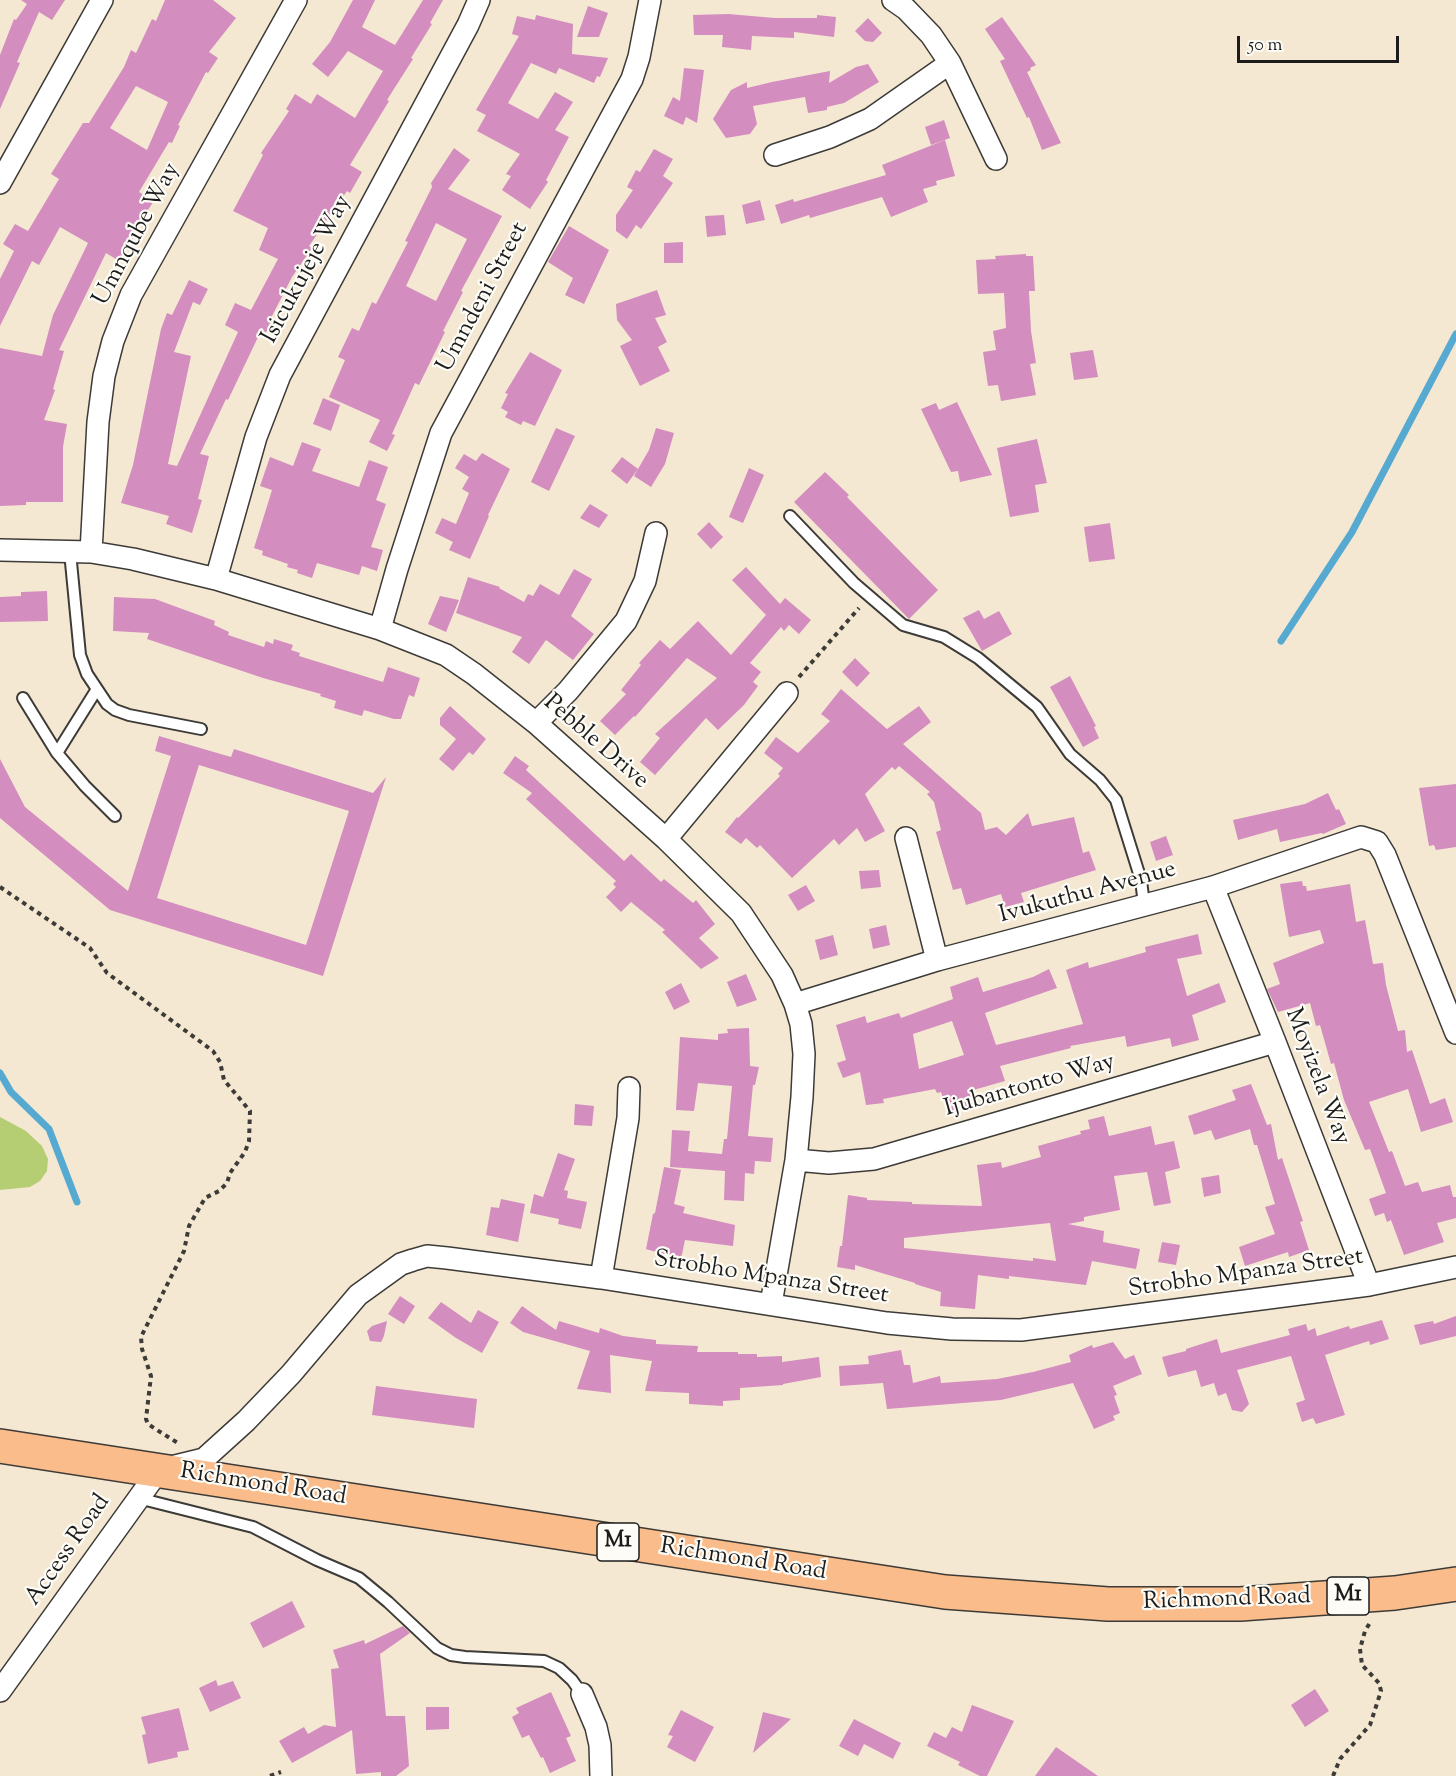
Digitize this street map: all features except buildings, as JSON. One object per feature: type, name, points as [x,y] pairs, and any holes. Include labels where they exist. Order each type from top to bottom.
[{"type":"highway","name":"Richmond Road","points":[[0,1446],[945,1592],[1108,1604],[1240,1604],[1395,1593],[1456,1584]]},
{"type":"street","points":[[0,183],[102,0]]},
{"type":"street","name":"Umnqube Way","points":[[81,552],[104,376],[113,341],[130,295],[296,0]]},
{"type":"street","name":"Isicukujeje Way","points":[[216,579],[256,436],[280,375],[468,26],[478,0]]},
{"type":"street","name":"Umndeni Street","points":[[380,628],[441,434],[632,79],[639,57],[650,0]]},
{"type":"street","points":[[893,0],[906,9],[931,35],[950,63],[996,159]]},
{"type":"street","points":[[775,155],[831,137],[870,119],[950,63]]},
{"type":"street","points":[[536,723],[568,692],[626,621],[645,581],[656,533]]},
{"type":"street","name":"Pebble Drive","points":[[0,550],[81,552],[133,559],[216,579],[380,628],[446,655],[536,723],[666,839],[741,913],[782,975],[801,1024],[804,1054],[796,1160],[771,1304]]},
{"type":"street","points":[[666,839],[786,693]]},
{"type":"street","name":"Ivukuthu Avenue","points":[[795,1004],[937,960],[1213,887],[1361,837],[1377,842],[1385,855],[1456,1033]]},
{"type":"street","points":[[906,838],[937,960]]},
{"type":"street","name":"Moyizela Way","points":[[1213,887],[1369,1285]]},
{"type":"street","name":"Ijubantonto Way","points":[[796,1160],[829,1163],[874,1159],[1275,1042]]},
{"type":"street","points":[[601,1278],[628,1118],[629,1088]]},
{"type":"street","name":"Strobho Mpanza Street","points":[[159,1470],[204,1459],[246,1421],[291,1374],[358,1294],[401,1264],[427,1256],[601,1278],[887,1323],[952,1329],[1022,1330],[1369,1285],[1456,1267]]},
{"type":"street","name":"Access Road","points":[[0,1691],[159,1470]]},
{"type":"street","points":[[582,1694],[596,1727],[600,1745],[601,1776]]},
{"type":"lane","points":[[790,516],[870,596],[903,625],[944,637],[978,658],[1037,707],[1070,754],[1100,780],[1116,800],[1141,880],[1144,906]]},
{"type":"lane","points":[[81,552],[80,655],[87,674],[107,704],[129,716],[201,729]]},
{"type":"lane","points":[[57,753],[97,689]]},
{"type":"lane","points":[[23,698],[57,753],[114,816]]},
{"type":"lane","points":[[138,1498],[253,1527],[317,1560],[359,1578],[437,1648],[451,1655],[543,1661],[559,1668],[582,1694]]},
{"type":"path","points":[[786,693],[826,644],[870,596]]},
{"type":"path","points":[[0,887],[90,948],[107,973],[213,1051],[220,1062],[224,1080],[250,1111],[249,1141],[245,1152],[230,1173],[227,1183],[219,1191],[204,1198],[189,1226],[184,1251],[141,1337],[142,1349],[151,1376],[146,1412],[148,1424],[204,1459]]},
{"type":"path","points":[[1333,1776],[1340,1759],[1370,1725],[1377,1706],[1381,1691],[1378,1683],[1362,1665],[1360,1649],[1365,1631],[1373,1618],[1395,1593]]},
{"type":"path","points":[[270,1776],[281,1772]]},
{"type":"green space","points":[[0,1117],[26,1131],[42,1146],[48,1159],[47,1171],[40,1181],[30,1187],[0,1190]]},
{"type":"waterway","points":[[1281,641],[1352,532],[1456,334]]},
{"type":"waterway","points":[[0,1073],[11,1092],[49,1129],[77,1202]]}]
